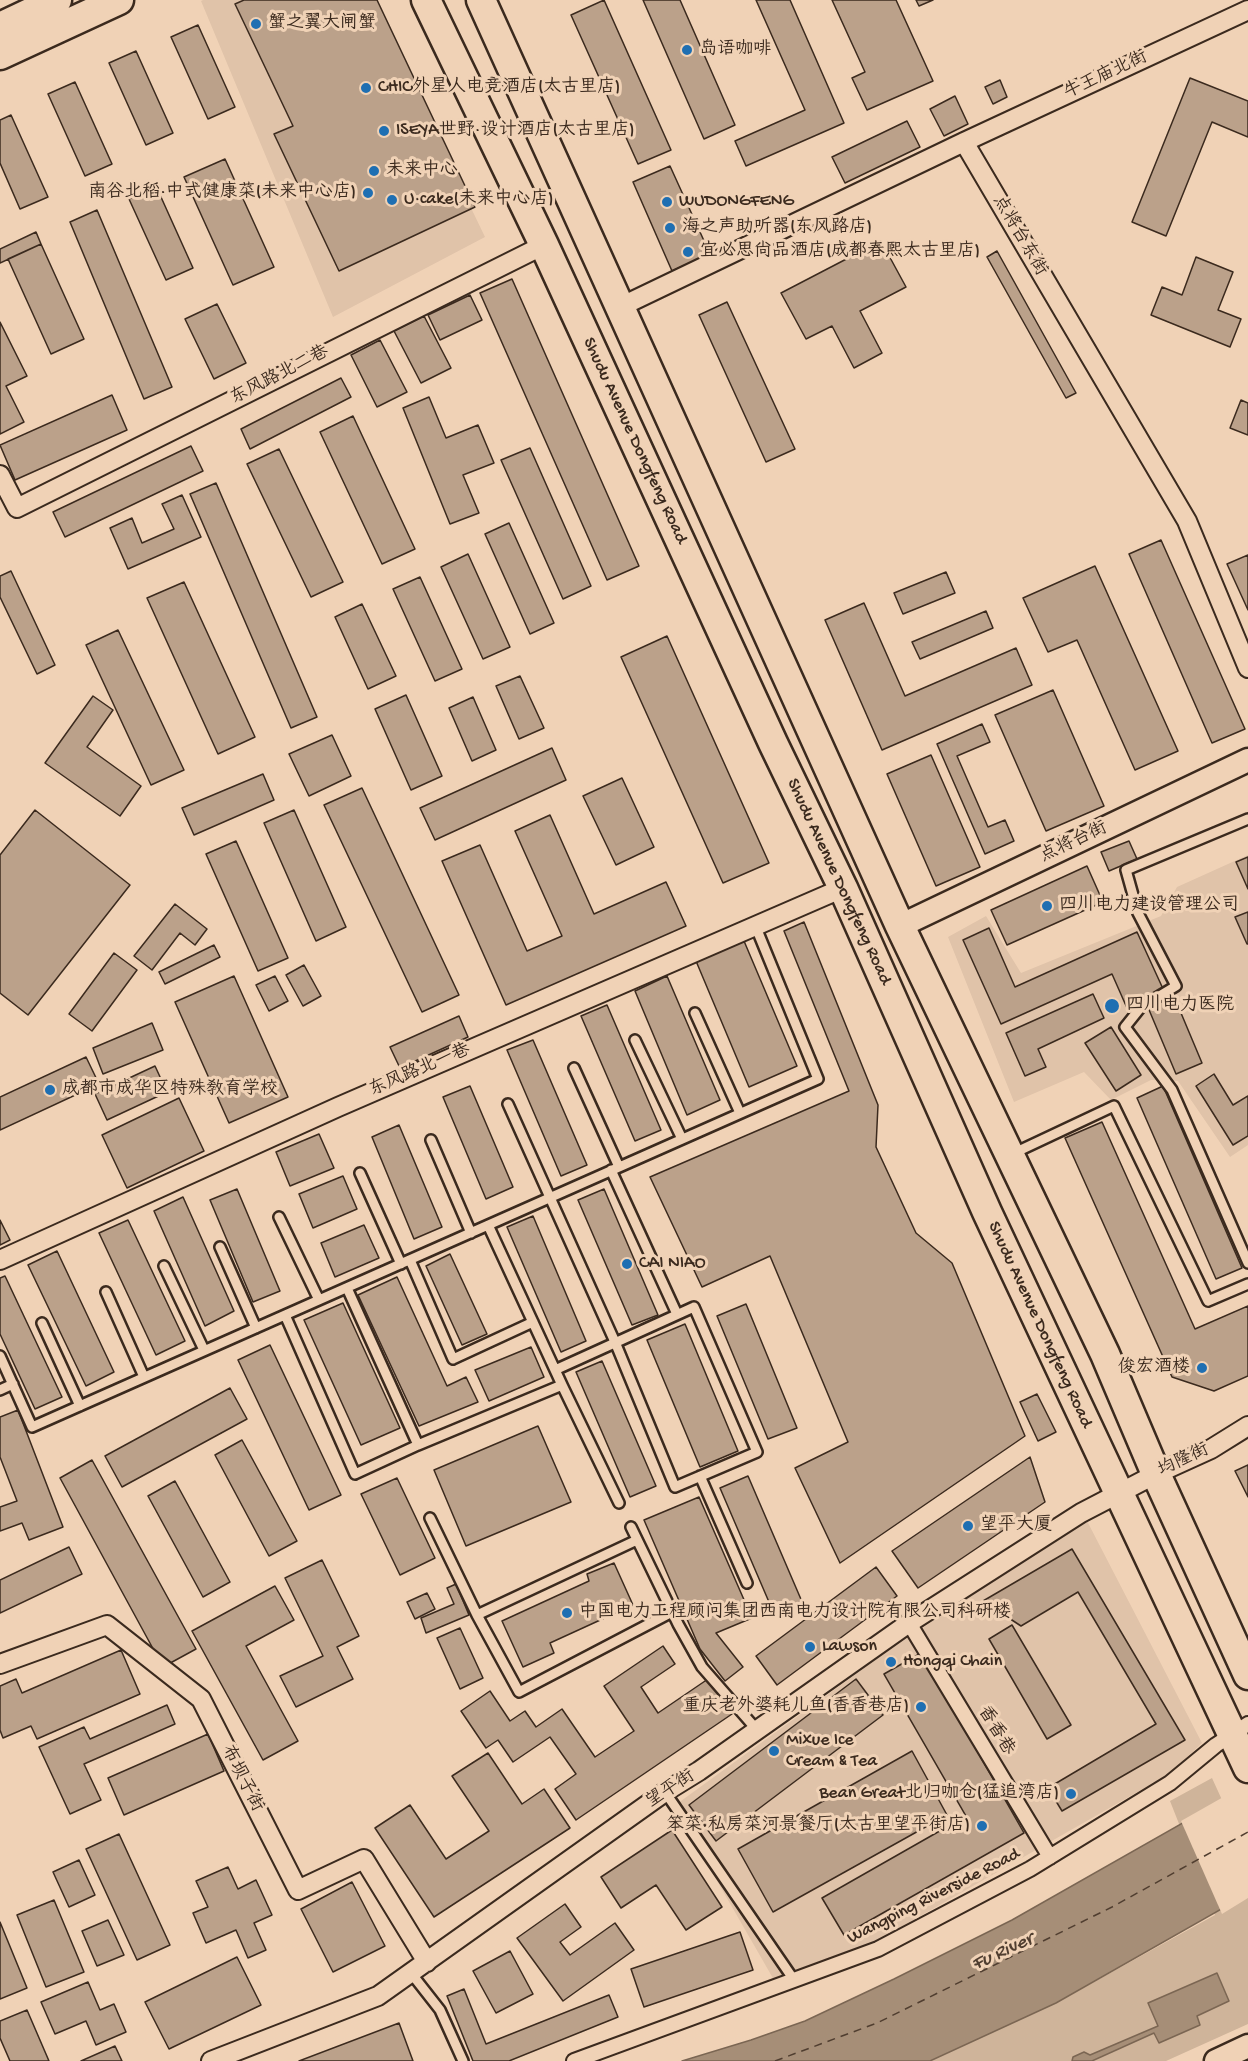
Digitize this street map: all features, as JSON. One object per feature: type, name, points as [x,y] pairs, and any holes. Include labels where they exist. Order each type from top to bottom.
[{"type":"main road","points":[[0,27],[57,0]]},
{"type":"main road","points":[[0,55],[119,0]]},
{"type":"main road","name":"Shudu Avenue Dongfeng Road","points":[[426,0],[544,245],[763,721],[843,888],[987,1212],[1118,1492],[1240,1729],[1248,1767]]},
{"type":"main road","name":"Shudu Avenue Dongfeng Road","points":[[481,0],[900,926],[1105,1354],[1156,1474],[1248,1675]]},
{"type":"street","name":"牛王庙北街","points":[[964,142],[1248,9]]},
{"type":"street","points":[[620,307],[964,142]]},
{"type":"street","name":"点将台东街","points":[[964,142],[1187,521],[1248,668]]},
{"type":"street","name":"东风路北二巷","points":[[0,475],[9,508],[544,245]]},
{"type":"street","name":"点将台街","points":[[900,926],[1248,760]]},
{"type":"street","name":"东风路北一巷","points":[[0,1260],[338,1107],[843,888]]},
{"type":"street","name":"均隆街","points":[[1118,1492],[1211,1449],[1248,1426]]},
{"type":"street","name":"望平街","points":[[211,2061],[378,1996],[665,1792],[757,1731],[909,1623],[1081,1513],[1118,1492]]},
{"type":"street","name":"香香巷","points":[[909,1623],[1050,1857]]},
{"type":"street","name":"布坝子街","points":[[2,1664],[107,1625],[201,1699],[298,1890],[364,1859],[427,1962]]},
{"type":"street","name":"Wangping Riverside Road","points":[[574,2061],[878,1949],[1050,1857],[1170,1783],[1240,1729]]},
{"type":"street","points":[[1216,2061],[1248,2046]]},
{"type":"lane","points":[[1248,819],[1126,870],[1138,913],[1176,986],[1141,1007],[1125,1027],[1172,1090],[1248,1263]]},
{"type":"lane","points":[[0,1356],[32,1427],[818,1079],[755,925]]},
{"type":"lane","points":[[695,1013],[740,1113]]},
{"type":"lane","points":[[635,1040],[682,1139]]},
{"type":"lane","points":[[574,1068],[677,1314]]},
{"type":"lane","points":[[508,1104],[615,1342],[675,1487],[757,1452],[694,1307],[615,1342],[555,1370]]},
{"type":"lane","points":[[1010,1155],[1114,1106],[1208,1301],[1248,1284]]},
{"type":"lane","points":[[431,1140],[471,1233]]},
{"type":"lane","points":[[360,1173],[453,1359],[533,1322]]},
{"type":"lane","points":[[279,1217],[319,1300]]},
{"type":"lane","points":[[488,1225],[619,1503]]},
{"type":"lane","points":[[219,1247],[256,1328]]},
{"type":"lane","points":[[164,1266],[204,1350]]},
{"type":"lane","points":[[347,1288],[418,1445]]},
{"type":"lane","points":[[106,1292],[144,1377]]},
{"type":"lane","points":[[285,1315],[355,1474],[562,1385]]},
{"type":"lane","points":[[42,1323],[80,1406]]},
{"type":"lane","points":[[0,1390],[13,1384]]},
{"type":"lane","points":[[700,1476],[747,1583]]},
{"type":"lane","points":[[430,1518],[477,1615],[519,1692],[672,1612]]},
{"type":"lane","points":[[631,1527],[672,1612],[702,1667],[757,1731]]},
{"type":"lane","points":[[477,1615],[637,1540]]},
{"type":"lane","points":[[665,1792],[794,1980]]},
{"type":"lane","points":[[411,1973],[440,2010],[463,2061]]},
{"type":"shaded area","name":"未来中心","points":[[371,0],[485,237],[333,317],[201,1]]},
{"type":"shaded area","name":"四川电力医院","points":[[1248,855],[1248,1145],[1230,1157],[1178,1081],[1151,1080],[1111,1100],[1084,1072],[1014,1102],[948,937],[986,916],[1021,973],[1161,916],[1177,887]]},
{"type":"shaded area","points":[[1086,1519],[1202,1743],[1169,1774],[873,1943],[774,1980],[674,1806],[885,1653]]},
{"type":"shaded area","points":[[1212,1778],[1248,1857],[1248,2024],[1166,2061],[930,2061],[1056,2003],[1215,1915],[1170,1801]]},
{"type":"water","name":"Fu River","points":[[1248,1786],[1248,1894],[1056,2003],[930,2061],[682,2061],[805,2021],[894,1979],[1012,1920]]},
{"type":"water","points":[[1217,1973],[1229,2001],[1197,2016],[1200,2025],[1159,2043],[1154,2033],[1092,2061],[1072,2061],[1073,2057],[1084,2052],[1090,2055],[1158,2026],[1148,2003]]},
{"type":"pier","points":[[1248,1783],[1248,1898],[1222,1914],[1181,1821]]},
{"type":"building","name":"未来中心","points":[[244,0],[377,0],[475,207],[339,271],[274,134],[293,126],[235,4]]},
{"type":"building","points":[[604,0],[671,150],[638,164],[571,15]]},
{"type":"building","points":[[643,0],[680,0],[735,125],[704,139]]},
{"type":"building","points":[[756,0],[790,0],[844,123],[746,166],[735,141],[805,110]]},
{"type":"building","points":[[832,0],[896,0],[933,81],[867,110],[852,78],[865,72]]},
{"type":"building","points":[[916,0],[933,0],[919,6]]},
{"type":"building","points":[[198,25],[235,107],[208,119],[171,37]]},
{"type":"building","points":[[136,51],[173,133],[146,145],[109,63]]},
{"type":"building","points":[[1190,78],[1248,101],[1248,137],[1212,122],[1166,236],[1132,222]]},
{"type":"building","points":[[1000,80],[1007,97],[993,104],[985,87]]},
{"type":"building","points":[[75,82],[112,164],[85,176],[48,94]]},
{"type":"building","points":[[955,96],[968,124],[944,136],[930,109]]},
{"type":"building","points":[[11,115],[48,197],[20,209],[0,163],[0,120]]},
{"type":"building","points":[[907,121],[920,147],[845,183],[832,157]]},
{"type":"building","points":[[225,159],[274,267],[233,285],[184,177]]},
{"type":"building","points":[[670,166],[710,254],[672,271],[633,182]]},
{"type":"building","points":[[156,186],[193,268],[166,280],[129,199]]},
{"type":"building","points":[[97,210],[172,387],[144,399],[70,222]]},
{"type":"building","points":[[36,232],[41,244],[0,263],[0,249]]},
{"type":"building","points":[[881,241],[906,287],[860,311],[882,353],[854,368],[832,326],[806,339],[781,293]]},
{"type":"building","points":[[41,244],[84,339],[51,354],[8,259]]},
{"type":"building","points":[[997,251],[1076,393],[1066,398],[987,257]]},
{"type":"building","points":[[1196,257],[1233,272],[1218,310],[1241,319],[1230,347],[1151,315],[1162,287],[1182,295]]},
{"type":"building","points":[[512,279],[639,566],[607,580],[480,293]]},
{"type":"building","points":[[470,295],[482,320],[440,340],[428,315]]},
{"type":"building","points":[[727,302],[795,449],[766,462],[699,315]]},
{"type":"building","points":[[217,304],[246,363],[214,379],[185,319]]},
{"type":"building","points":[[424,316],[451,368],[421,383],[394,331]]},
{"type":"building","points":[[0,322],[27,376],[6,386],[24,422],[0,434]]},
{"type":"building","points":[[380,340],[407,392],[377,407],[351,355]]},
{"type":"building","points":[[341,378],[351,397],[250,449],[241,429]]},
{"type":"building","points":[[112,395],[127,430],[15,480],[0,445]]},
{"type":"building","points":[[429,397],[446,438],[478,425],[494,463],[463,475],[479,513],[450,524],[403,408]]},
{"type":"building","points":[[1241,400],[1248,403],[1248,435],[1230,428]]},
{"type":"building","points":[[353,416],[415,549],[382,564],[320,432]]},
{"type":"building","points":[[191,446],[203,471],[65,537],[53,512]]},
{"type":"building","points":[[530,448],[591,586],[563,599],[501,460]]},
{"type":"building","points":[[279,449],[343,582],[311,597],[247,464]]},
{"type":"building","points":[[216,483],[317,717],[291,728],[190,494]]},
{"type":"building","points":[[182,495],[201,537],[128,569],[110,528],[132,518],[142,543],[174,529],[162,504]]},
{"type":"building","points":[[509,523],[554,623],[530,634],[485,534]]},
{"type":"building","points":[[1161,540],[1245,729],[1212,743],[1129,554]]},
{"type":"building","points":[[468,554],[510,647],[483,659],[441,567]]},
{"type":"building","points":[[1248,555],[1248,610],[1227,564]]},
{"type":"building","points":[[1095,566],[1178,751],[1135,770],[1077,640],[1048,652],[1023,598]]},
{"type":"building","points":[[11,571],[55,665],[37,674],[0,597],[0,576]]},
{"type":"building","points":[[946,572],[955,593],[903,614],[894,593]]},
{"type":"building","points":[[420,577],[462,669],[435,681],[393,589]]},
{"type":"building","points":[[184,582],[255,737],[218,754],[147,598]]},
{"type":"building","points":[[864,603],[905,696],[1016,648],[1032,685],[882,750],[825,620]]},
{"type":"building","points":[[362,604],[396,676],[368,689],[335,617]]},
{"type":"building","points":[[986,611],[993,628],[920,659],[912,642]]},
{"type":"building","points":[[118,630],[184,770],[151,785],[86,645]]},
{"type":"building","points":[[667,636],[769,863],[723,883],[621,657]]},
{"type":"building","points":[[520,676],[544,728],[519,739],[496,686]]},
{"type":"building","points":[[1053,690],[1104,806],[1046,831],[995,715]]},
{"type":"building","points":[[406,695],[442,776],[411,790],[375,709]]},
{"type":"building","points":[[93,696],[113,710],[87,747],[141,786],[120,816],[45,763]]},
{"type":"building","points":[[473,697],[496,750],[472,761],[449,708]]},
{"type":"building","points":[[982,724],[990,742],[957,756],[988,827],[1005,820],[1014,841],[985,854],[937,744]]},
{"type":"building","points":[[332,735],[351,776],[309,796],[289,754]]},
{"type":"building","points":[[552,748],[566,780],[435,840],[420,808]]},
{"type":"building","points":[[931,755],[980,867],[936,886],[887,774]]},
{"type":"building","points":[[263,774],[274,800],[194,835],[182,808]]},
{"type":"building","points":[[622,778],[654,847],[616,865],[583,796]]},
{"type":"building","points":[[362,788],[459,995],[422,1012],[324,805]]},
{"type":"building","points":[[35,810],[130,885],[28,1015],[0,993],[0,855]]},
{"type":"building","points":[[294,810],[346,927],[316,941],[264,823]]},
{"type":"building","points":[[550,815],[594,914],[666,882],[686,926],[506,1005],[442,861],[480,845],[527,951],[562,936],[515,831]]},
{"type":"building","points":[[236,841],[288,958],[258,971],[206,854]]},
{"type":"building","points":[[1129,841],[1137,859],[1109,871],[1101,852]]},
{"type":"building","points":[[1248,857],[1248,889],[1236,862]]},
{"type":"building","name":"四川电力建设管理公司","points":[[1087,866],[1103,902],[1007,945],[991,910]]},
{"type":"building","points":[[175,904],[207,929],[195,945],[180,933],[152,970],[134,956]]},
{"type":"building","points":[[1248,912],[1248,944],[1247,944],[1235,917]]},
{"type":"building","points":[[804,922],[878,1105],[876,1147],[916,1233],[952,1263],[1025,1436],[840,1563],[795,1468],[848,1442],[770,1256],[702,1287],[650,1177],[849,1091],[784,931]]},
{"type":"building","points":[[989,928],[1015,987],[1137,932],[1164,991],[1127,1008],[1112,974],[1001,1024],[963,940]]},
{"type":"building","points":[[744,941],[797,1066],[749,1087],[696,961]]},
{"type":"building","points":[[214,945],[220,957],[165,984],[159,972]]},
{"type":"building","points":[[114,953],[137,970],[92,1031],[69,1014]]},
{"type":"building","points":[[304,965],[321,996],[303,1006],[286,975]]},
{"type":"building","points":[[234,976],[288,1097],[229,1123],[175,1002]]},
{"type":"building","points":[[275,976],[288,1001],[269,1011],[256,985]]},
{"type":"building","points":[[667,976],[720,1100],[687,1115],[635,991]]},
{"type":"building","points":[[1093,994],[1104,1018],[1038,1049],[1046,1067],[1025,1076],[1006,1033]]},
{"type":"building","points":[[1173,994],[1202,1063],[1176,1074],[1147,1005]]},
{"type":"building","points":[[607,1005],[661,1130],[635,1141],[581,1016]]},
{"type":"building","points":[[459,1016],[468,1037],[400,1068],[390,1047]]},
{"type":"building","points":[[152,1023],[163,1050],[103,1074],[93,1048]]},
{"type":"building","points":[[1111,1027],[1141,1075],[1116,1091],[1085,1043]]},
{"type":"building","points":[[533,1040],[587,1165],[561,1176],[507,1050]]},
{"type":"building","name":"成都市成华区特殊教育学校","points":[[86,1057],[99,1084],[0,1130],[0,1097]]},
{"type":"building","points":[[155,1066],[167,1092],[107,1120],[95,1094]]},
{"type":"building","points":[[1214,1074],[1233,1105],[1248,1096],[1248,1136],[1233,1145],[1196,1086]]},
{"type":"building","points":[[470,1086],[513,1187],[486,1199],[443,1097]]},
{"type":"building","points":[[1163,1086],[1242,1268],[1216,1279],[1137,1098]]},
{"type":"building","points":[[179,1098],[204,1151],[127,1188],[102,1135]]},
{"type":"building","points":[[1102,1122],[1195,1329],[1248,1306],[1248,1376],[1214,1391],[1172,1377],[1065,1138]]},
{"type":"building","points":[[399,1125],[442,1227],[414,1239],[372,1137]]},
{"type":"building","points":[[319,1134],[334,1168],[290,1186],[276,1152]]},
{"type":"building","points":[[343,1176],[357,1209],[313,1228],[299,1194]]},
{"type":"building","points":[[237,1189],[280,1291],[253,1302],[210,1200]]},
{"type":"building","points":[[604,1189],[658,1315],[632,1325],[578,1200]]},
{"type":"building","points":[[183,1197],[234,1311],[205,1326],[154,1211]]},
{"type":"building","points":[[533,1216],[586,1341],[561,1352],[507,1227]]},
{"type":"building","points":[[0,1220],[10,1240],[0,1245]]},
{"type":"building","points":[[128,1220],[185,1341],[156,1355],[99,1233]]},
{"type":"building","points":[[364,1225],[379,1258],[335,1277],[321,1243]]},
{"type":"building","points":[[57,1251],[114,1372],[86,1386],[28,1265]]},
{"type":"building","points":[[450,1254],[487,1334],[462,1345],[426,1266]]},
{"type":"building","points":[[5,1276],[62,1397],[35,1409],[0,1334],[0,1278]]},
{"type":"building","points":[[397,1277],[447,1386],[466,1377],[478,1402],[419,1426],[358,1295]]},
{"type":"building","points":[[343,1303],[400,1428],[361,1445],[304,1320]]},
{"type":"building","points":[[746,1304],[797,1428],[768,1439],[717,1316]]},
{"type":"building","points":[[685,1324],[738,1451],[700,1467],[647,1340]]},
{"type":"building","points":[[270,1345],[341,1495],[309,1510],[238,1360]]},
{"type":"building","points":[[531,1347],[544,1377],[489,1401],[475,1370]]},
{"type":"building","points":[[602,1361],[656,1486],[630,1497],[576,1372]]},
{"type":"building","points":[[230,1388],[247,1419],[122,1487],[105,1456]]},
{"type":"building","points":[[1037,1394],[1056,1432],[1038,1441],[1020,1402]]},
{"type":"building","points":[[18,1410],[63,1527],[29,1540],[22,1523],[0,1531],[0,1507],[17,1501],[0,1457],[0,1417]]},
{"type":"building","points":[[538,1426],[571,1502],[466,1546],[434,1470]]},
{"type":"building","points":[[242,1440],[297,1541],[269,1556],[215,1455]]},
{"type":"building","name":"望平大厦","points":[[1030,1457],[1045,1502],[918,1588],[892,1551]]},
{"type":"building","points":[[92,1460],[196,1649],[163,1667],[60,1478]]},
{"type":"building","points":[[1248,1465],[1248,1497],[1235,1471]]},
{"type":"building","points":[[748,1476],[803,1604],[775,1616],[720,1488]]},
{"type":"building","points":[[397,1478],[435,1558],[400,1575],[361,1494]]},
{"type":"building","points":[[175,1481],[230,1582],[203,1597],[148,1496]]},
{"type":"building","points":[[699,1497],[752,1618],[716,1633],[743,1667],[725,1681],[700,1649],[644,1520]]},
{"type":"building","points":[[69,1547],[82,1574],[0,1613],[0,1580]]},
{"type":"building","points":[[1072,1549],[1185,1740],[1062,1811],[1048,1788],[1156,1724],[1078,1592],[1021,1626],[983,1601]]},
{"type":"building","points":[[322,1560],[359,1636],[337,1647],[353,1679],[296,1707],[280,1676],[323,1656],[285,1578]]},
{"type":"building","name":"中国电力工程顾问集团西南电力设计院有限公司科研楼","points":[[614,1563],[633,1605],[550,1643],[554,1653],[523,1667],[502,1621],[589,1581],[587,1574]]},
{"type":"building","points":[[876,1567],[897,1596],[777,1685],[756,1656]]},
{"type":"building","points":[[456,1584],[469,1615],[426,1633],[421,1618],[454,1604],[447,1588]]},
{"type":"building","points":[[275,1586],[294,1620],[246,1646],[298,1741],[263,1760],[192,1631]]},
{"type":"building","points":[[427,1593],[435,1609],[415,1619],[407,1602]]},
{"type":"building","points":[[1012,1625],[1071,1725],[1047,1739],[989,1639]]},
{"type":"building","points":[[460,1628],[483,1678],[460,1689],[437,1638]]},
{"type":"building","points":[[663,1646],[675,1664],[641,1687],[658,1713],[708,1679],[732,1714],[576,1820],[555,1789],[576,1774],[550,1737],[513,1762],[498,1740],[486,1748],[461,1711],[490,1691],[510,1721],[525,1711],[536,1727],[562,1709],[595,1757],[634,1731],[604,1686]]},
{"type":"building","points":[[121,1650],[140,1694],[37,1739],[31,1726],[3,1738],[0,1730],[0,1686],[16,1679],[22,1693]]},
{"type":"building","points":[[921,1653],[1024,1833],[844,1935],[822,1898],[966,1816],[884,1674]]},
{"type":"building","points":[[856,1679],[883,1715],[716,1841],[689,1805]]},
{"type":"building","points":[[167,1705],[175,1724],[84,1764],[101,1800],[70,1814],[39,1747],[84,1727],[90,1739]]},
{"type":"building","points":[[208,1734],[224,1771],[124,1815],[108,1778]]},
{"type":"building","points":[[912,1751],[947,1815],[773,1912],[738,1849]]},
{"type":"building","points":[[488,1753],[522,1804],[544,1789],[570,1828],[434,1917],[375,1828],[410,1805],[446,1859],[489,1831],[452,1776]]},
{"type":"building","points":[[672,1830],[722,1907],[686,1930],[656,1885],[621,1908],[601,1877]]},
{"type":"building","points":[[119,1834],[170,1945],[137,1960],[86,1849]]},
{"type":"building","points":[[79,1860],[95,1895],[69,1907],[53,1872]]},
{"type":"building","points":[[228,1867],[238,1889],[256,1880],[272,1915],[254,1923],[266,1950],[248,1958],[236,1930],[206,1943],[193,1913],[208,1907],[196,1881]]},
{"type":"building","points":[[352,1882],[385,1946],[333,1972],[301,1909]]},
{"type":"building","points":[[54,1900],[84,1972],[46,1987],[17,1915]]},
{"type":"building","points":[[565,1904],[581,1927],[560,1942],[570,1955],[615,1923],[634,1950],[563,2001],[517,1938]]},
{"type":"building","points":[[108,1920],[124,1955],[97,1966],[82,1931]]},
{"type":"building","points":[[0,1922],[27,1988],[0,1999]]},
{"type":"building","points":[[740,1932],[753,1970],[644,2007],[631,1969]]},
{"type":"building","points":[[510,1951],[533,1994],[496,2013],[473,1971]]},
{"type":"building","points":[[237,1957],[261,2005],[169,2049],[145,2002]]},
{"type":"building","points":[[88,1982],[100,2010],[114,2004],[126,2032],[96,2045],[86,2021],[55,2034],[41,2002]]},
{"type":"building","points":[[464,1989],[486,2044],[609,1995],[618,2017],[509,2061],[473,2061],[447,1996]]},
{"type":"building","points":[[27,2010],[49,2061],[10,2061],[0,2038],[0,2021]]},
{"type":"building","points":[[399,2023],[413,2061],[299,2061]]},
{"type":"building","points":[[115,2046],[122,2061],[81,2061]]},
{"type":"ferry route","points":[[775,2061],[877,2023],[1112,1907],[1248,1832]]},
{"type":"place","name":"蟹之翼大闸蟹","points":[[256,24]]},
{"type":"place","name":"岛语咖啡","points":[[687,50]]},
{"type":"place","name":"CHIC外星人电竞酒店(太古里店)","points":[[366,88]]},
{"type":"place","name":"ISEYA世野·设计酒店(太古里店)","points":[[384,131]]},
{"type":"place","name":"未来中心","points":[[374,171]]},
{"type":"place","name":"南谷北稻·中式健康菜(未来中心店)","points":[[368,193]]},
{"type":"place","name":"U·cake(未来中心店)","points":[[392,200]]},
{"type":"place","name":"WUDONGFENG","points":[[667,202]]},
{"type":"place","name":"海之声助听器(东风路店)","points":[[670,228]]},
{"type":"place","name":"宜必思尚品酒店(成都春熙太古里店)","points":[[688,252]]},
{"type":"place","name":"四川电力建设管理公司","points":[[1047,906]]},
{"type":"place","name":"四川电力医院","points":[[1112,1006]]},
{"type":"place","name":"成都市成华区特殊教育学校","points":[[50,1090]]},
{"type":"place","name":"CAI NIAO","points":[[627,1264]]},
{"type":"place","name":"俊宏酒楼","points":[[1202,1368]]},
{"type":"place","name":"望平大厦","points":[[968,1526]]},
{"type":"place","name":"中国电力工程顾问集团西南电力设计院有限公司科研楼","points":[[567,1613]]},
{"type":"place","name":"Lawson","points":[[810,1647]]},
{"type":"place","name":"Hongqi Chain","points":[[891,1662]]},
{"type":"place","name":"重庆老外婆耗儿鱼(香香巷店)","points":[[921,1707]]},
{"type":"place","name":"Mixue Ice Cream & Tea","points":[[774,1751]]},
{"type":"place","name":"Bean Great北归咖仓(猛追湾店)","points":[[1071,1794]]},
{"type":"place","name":"笨菜·私房菜河景餐厅(太古里望平街店)","points":[[982,1826]]}]
